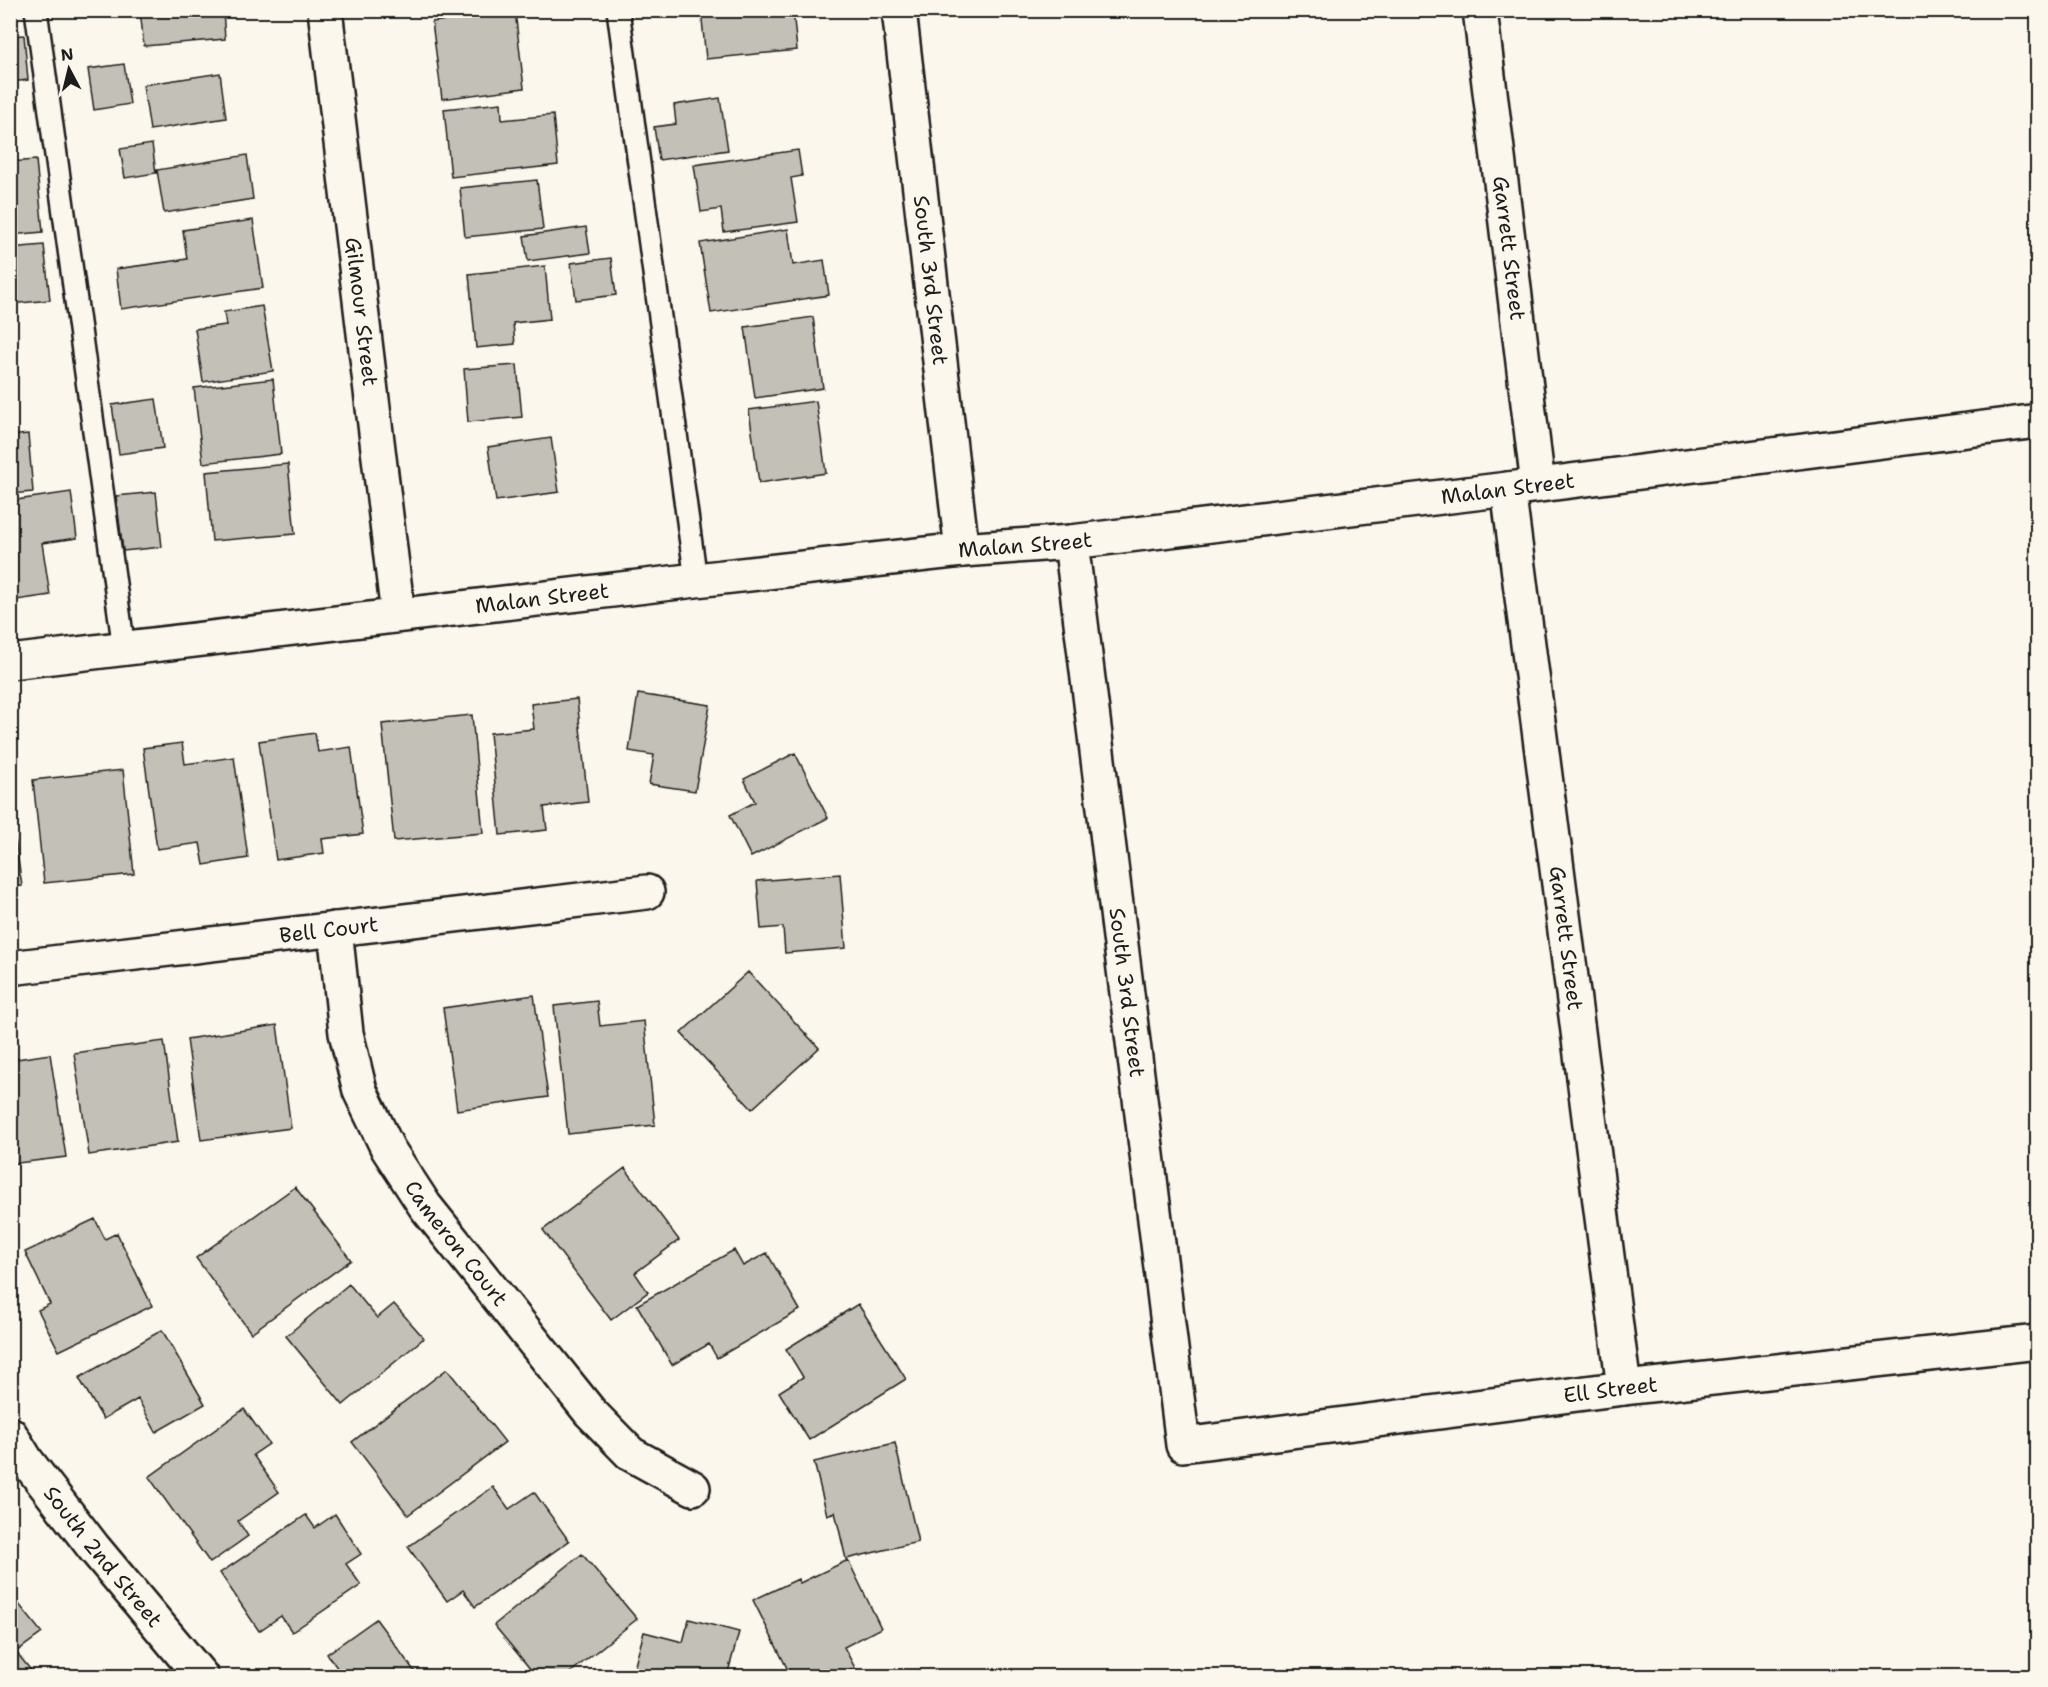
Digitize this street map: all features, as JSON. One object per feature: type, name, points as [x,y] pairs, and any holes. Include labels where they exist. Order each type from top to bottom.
[{"type":"street","name":"Gilmour Street","points":[[326,10],[398,615]]},
{"type":"street","name":"South 3rd Street","points":[[898,10],[962,550]]},
{"type":"street","name":"Garrett Street","points":[[1480,10],[1523,487],[1624,1388]]},
{"type":"street","name":"Malan Street","points":[[10,662],[696,580],[962,550],[1071,542],[2037,421]]},
{"type":"street","name":"South 3rd Street","points":[[1071,542],[1183,1445]]},
{"type":"street","name":"Bell Court","points":[[10,968],[647,892]]},
{"type":"street","name":"Cameron Court","points":[[335,929],[346,1032],[360,1091],[394,1159],[425,1206],[590,1412],[631,1454],[693,1488]]},
{"type":"street","name":"Ell Street","points":[[1183,1445],[1624,1388],[2037,1342]]},
{"type":"street","name":"South 2nd Street","points":[[10,1434],[26,1460],[87,1539],[201,1677]]},
{"type":"lane","points":[[36,10],[124,649]]},
{"type":"lane","points":[[618,10],[696,580]]},
{"type":"building","points":[[140,10],[223,10],[225,39],[144,46]]},
{"type":"building","points":[[440,10],[476,10],[440,15]]},
{"type":"building","points":[[701,10],[793,10],[797,50],[706,59]]},
{"type":"building","points":[[515,11],[524,88],[442,99],[432,22]]},
{"type":"building","points":[[24,35],[28,80],[10,82],[10,36]]},
{"type":"building","points":[[124,64],[130,104],[94,110],[88,69]]},
{"type":"building","points":[[220,73],[226,118],[150,130],[143,85]]},
{"type":"building","points":[[720,98],[728,150],[659,160],[654,127],[676,124],[674,105]]},
{"type":"building","points":[[501,103],[502,120],[553,115],[558,165],[451,177],[444,109]]},
{"type":"building","points":[[152,144],[156,173],[125,178],[120,149]]},
{"type":"building","points":[[798,150],[802,176],[791,178],[798,222],[724,232],[721,209],[701,212],[694,165]]},
{"type":"building","points":[[247,155],[253,199],[164,213],[157,170]]},
{"type":"building","points":[[36,160],[43,232],[10,235],[10,162]]},
{"type":"building","points":[[537,180],[543,229],[465,237],[460,188]]},
{"type":"building","points":[[253,220],[263,288],[121,309],[116,269],[187,259],[183,230]]},
{"type":"building","points":[[586,227],[590,253],[528,261],[524,236]]},
{"type":"building","points":[[788,229],[793,265],[824,260],[829,295],[711,313],[700,243]]},
{"type":"building","points":[[44,245],[50,300],[10,304],[10,248]]},
{"type":"building","points":[[611,258],[616,295],[576,300],[571,263]]},
{"type":"building","points":[[545,266],[550,319],[513,323],[515,344],[476,348],[469,274]]},
{"type":"building","points":[[262,306],[273,371],[203,382],[195,329],[226,325],[224,312]]},
{"type":"building","points":[[813,317],[823,388],[755,398],[745,327]]},
{"type":"building","points":[[517,365],[522,417],[468,422],[464,369]]},
{"type":"building","points":[[273,379],[281,454],[203,463],[194,388]]},
{"type":"building","points":[[156,399],[163,448],[119,454],[112,405]]},
{"type":"building","points":[[816,401],[826,473],[759,483],[749,410]]},
{"type":"building","points":[[28,434],[33,492],[10,494],[10,436]]},
{"type":"building","points":[[551,438],[559,492],[496,501],[488,447]]},
{"type":"building","points":[[288,464],[295,534],[212,541],[206,472]]},
{"type":"building","points":[[71,492],[77,538],[42,543],[50,595],[10,601],[10,501]]},
{"type":"building","points":[[156,492],[162,547],[123,551],[116,496]]},
{"type":"building","points":[[638,694],[710,705],[695,791],[649,784],[654,755],[629,751]]},
{"type":"building","points":[[577,699],[588,802],[544,807],[547,830],[500,835],[490,733],[534,729],[531,704]]},
{"type":"building","points":[[472,715],[483,833],[394,841],[382,724]]},
{"type":"building","points":[[315,733],[318,752],[351,747],[363,834],[322,839],[324,853],[276,860],[259,741]]},
{"type":"building","points":[[182,743],[185,764],[234,757],[248,858],[204,865],[200,843],[157,849],[143,748]]},
{"type":"building","points":[[795,753],[828,818],[751,857],[730,815],[755,802],[744,779]]},
{"type":"building","points":[[123,770],[134,874],[44,883],[33,780]]},
{"type":"building","points":[[10,804],[22,886],[10,887]]},
{"type":"building","points":[[840,874],[846,948],[785,953],[783,927],[761,929],[757,881]]},
{"type":"building","points":[[748,972],[819,1048],[752,1109],[681,1033]]},
{"type":"building","points":[[534,995],[548,1097],[457,1110],[443,1008]]},
{"type":"building","points":[[597,1001],[600,1026],[644,1021],[655,1125],[568,1134],[554,1006]]},
{"type":"building","points":[[277,1025],[291,1128],[201,1140],[187,1039]]},
{"type":"building","points":[[164,1041],[178,1142],[89,1155],[74,1053]]},
{"type":"building","points":[[50,1054],[66,1157],[10,1164],[10,1060]]},
{"type":"building","points":[[625,1168],[679,1240],[635,1273],[648,1292],[611,1320],[543,1230]]},
{"type":"building","points":[[295,1187],[351,1260],[251,1333],[196,1258]]},
{"type":"building","points":[[95,1219],[105,1239],[117,1233],[152,1306],[59,1351],[38,1310],[50,1304],[25,1252]]},
{"type":"building","points":[[734,1250],[743,1266],[767,1253],[800,1310],[717,1358],[709,1344],[672,1365],[637,1305]]},
{"type":"building","points":[[349,1284],[377,1318],[394,1304],[424,1338],[343,1405],[286,1336]]},
{"type":"building","points":[[858,1304],[906,1379],[809,1440],[779,1392],[803,1377],[786,1349]]},
{"type":"building","points":[[162,1330],[205,1404],[156,1432],[138,1399],[103,1419],[79,1378]]},
{"type":"building","points":[[447,1369],[505,1442],[408,1515],[352,1442]]},
{"type":"building","points":[[244,1409],[269,1444],[253,1455],[279,1492],[238,1521],[248,1536],[210,1563],[149,1477]]},
{"type":"building","points":[[895,1443],[918,1542],[846,1559],[835,1512],[827,1515],[814,1462]]},
{"type":"building","points":[[493,1487],[509,1509],[534,1492],[569,1541],[475,1607],[463,1590],[447,1601],[408,1547]]},
{"type":"building","points":[[335,1514],[361,1554],[346,1564],[361,1585],[292,1632],[281,1616],[259,1631],[220,1573],[306,1515],[315,1528]]},
{"type":"building","points":[[582,1554],[637,1619],[566,1676],[536,1676],[494,1625]]},
{"type":"building","points":[[848,1560],[881,1628],[844,1647],[855,1668],[837,1676],[791,1676],[753,1600],[798,1579],[800,1583]]},
{"type":"building","points":[[10,1593],[42,1633],[16,1652],[34,1674],[32,1676],[10,1676]]},
{"type":"building","points":[[376,1619],[418,1676],[343,1676],[327,1654]]},
{"type":"building","points":[[689,1619],[739,1632],[727,1676],[632,1676],[644,1632],[683,1642]]}]
